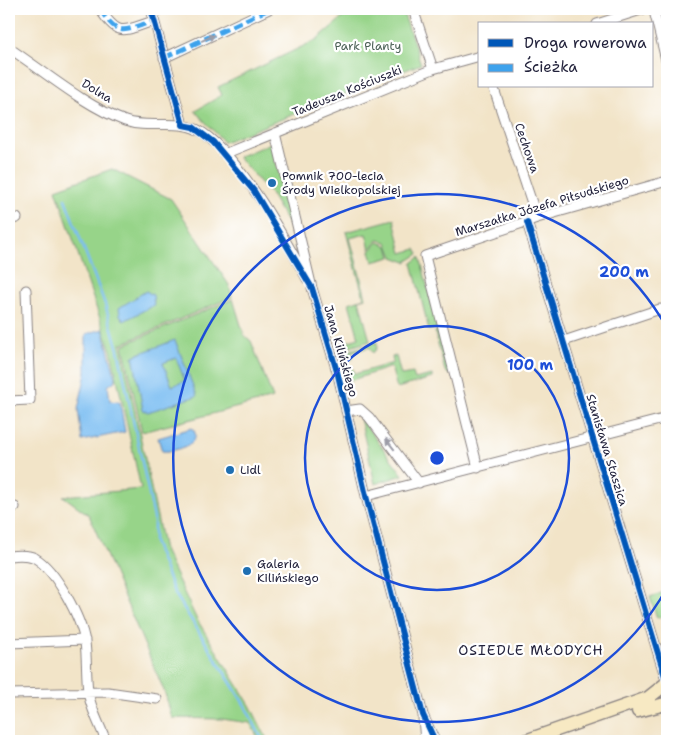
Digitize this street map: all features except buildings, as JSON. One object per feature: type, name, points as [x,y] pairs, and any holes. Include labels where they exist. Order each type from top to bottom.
[{"type":"street","points":[[100,9],[112,27],[123,31],[162,9]]},
{"type":"street","points":[[164,58],[253,13],[269,9]]},
{"type":"street","points":[[413,9],[433,69]]},
{"type":"street","points":[[603,22],[644,9]]},
{"type":"street","points":[[655,10],[667,64]]},
{"type":"street","points":[[153,14],[183,125]]},
{"type":"street","name":"Dolna","points":[[9,48],[93,104],[126,121],[161,126],[183,125]]},
{"type":"street","name":"Tadeusza Kościuszki","points":[[224,154],[433,69],[478,57]]},
{"type":"street","name":"Cechowa","points":[[494,88],[537,218]]},
{"type":"street","name":"Jana Kilińskiego","points":[[183,125],[203,133],[224,154],[254,190],[312,288]]},
{"type":"street","name":"Jana Kilińskiego","points":[[275,133],[312,288],[336,368],[366,496],[423,715],[435,741]]},
{"type":"street","name":"Marszałka Józefa Piłsudskiego","points":[[478,468],[425,256],[537,218],[667,182]]},
{"type":"street","name":"Stanisława Staszica","points":[[527,222],[564,341],[665,686]]},
{"type":"street","points":[[291,251],[302,246]]},
{"type":"street","points":[[9,401],[30,400],[26,290]]},
{"type":"street","points":[[564,341],[660,310]]},
{"type":"street","points":[[346,410],[360,409],[369,417],[418,483]]},
{"type":"street","points":[[366,496],[667,418]]},
{"type":"street","points":[[9,556],[32,556],[45,566],[71,605],[81,624],[85,640],[88,692],[106,741]]},
{"type":"street","points":[[9,643],[85,640]]},
{"type":"street","points":[[665,686],[660,698],[666,704]]},
{"type":"street","points":[[525,741],[648,698],[665,686]]},
{"type":"street","points":[[9,694],[108,692],[157,699]]},
{"type":"street","points":[[548,741],[651,706],[666,704]]},
{"type":"street","name":"Jana Kilińskiego","points":[[423,715],[425,741]]},
{"type":"green space","name":"Park Planty","points":[[353,9],[402,9],[421,64],[224,142],[195,111],[222,95],[218,87],[316,40]]},
{"type":"green space","points":[[271,143],[295,236],[270,193],[238,157]]},
{"type":"green space","points":[[112,169],[171,199],[229,285],[232,297],[121,344],[164,550],[196,618],[250,705],[268,741],[260,741],[250,723],[222,719],[172,718],[165,693],[89,515],[63,496],[141,489],[111,351],[56,189]]},
{"type":"green space","points":[[394,219],[402,253],[416,249],[419,254],[406,262],[393,257],[387,242],[378,240],[370,249],[366,234],[350,238],[366,298],[359,300],[370,341],[340,350],[339,344],[359,338],[349,303],[364,298],[346,232]]},
{"type":"green space","points":[[378,242],[388,246],[391,257],[373,262],[370,251]]},
{"type":"green space","points":[[420,257],[438,328],[429,330],[412,263]]},
{"type":"green space","points":[[233,299],[244,335],[251,341],[273,398],[142,432],[123,345]]},
{"type":"green space","points":[[439,330],[450,375],[445,371],[435,332]]},
{"type":"green space","points":[[377,342],[377,348],[373,353],[369,347],[351,353],[353,359],[343,361],[341,353]]},
{"type":"green space","points":[[396,356],[401,375],[413,373],[415,379],[432,375],[432,378],[397,388],[391,367],[349,381],[347,371],[353,368],[355,374],[393,363],[392,357]]},
{"type":"green space","points":[[360,418],[403,475],[375,484]]},
{"type":"green space","points":[[667,591],[667,615],[657,618],[650,597]]},
{"type":"water","points":[[146,291],[153,295],[154,305],[124,321],[120,315],[119,308]]},
{"type":"water","points":[[103,329],[116,380],[108,386],[110,401],[120,402],[125,432],[82,441],[78,409],[86,373],[86,334]]},
{"type":"water","points":[[175,340],[197,396],[148,412],[143,410],[133,356]],"holes":[[[176,358],[185,381],[172,386],[163,363]]]},
{"type":"water","points":[[192,428],[195,438],[192,442],[180,449],[162,451],[158,438]]},
{"type":"waterway","points":[[65,199],[105,304],[118,350],[154,518],[154,542],[174,592],[244,704],[263,741]]},
{"type":"marked path","points":[[100,9],[112,25],[123,30],[154,21]]},
{"type":"marked path","points":[[153,13],[162,9]]},
{"type":"marked path","points":[[164,58],[269,9]]},
{"type":"cycle path","points":[[151,9],[183,125],[193,127],[213,142],[254,191],[312,288],[338,375],[366,496],[423,715],[435,741]]},
{"type":"cycle path","points":[[527,222],[667,683]]},
{"type":"place","name":"Pomnik 700-lecia Środy Wielkopolskiej","points":[[272,183]]},
{"type":"place","name":"Lidl","points":[[230,470]]},
{"type":"place","name":"Galeria Kilińskiego","points":[[247,571]]},
{"type":"district","name":"OSIEDLE MŁODYCH","points":[[531,650]]}]
